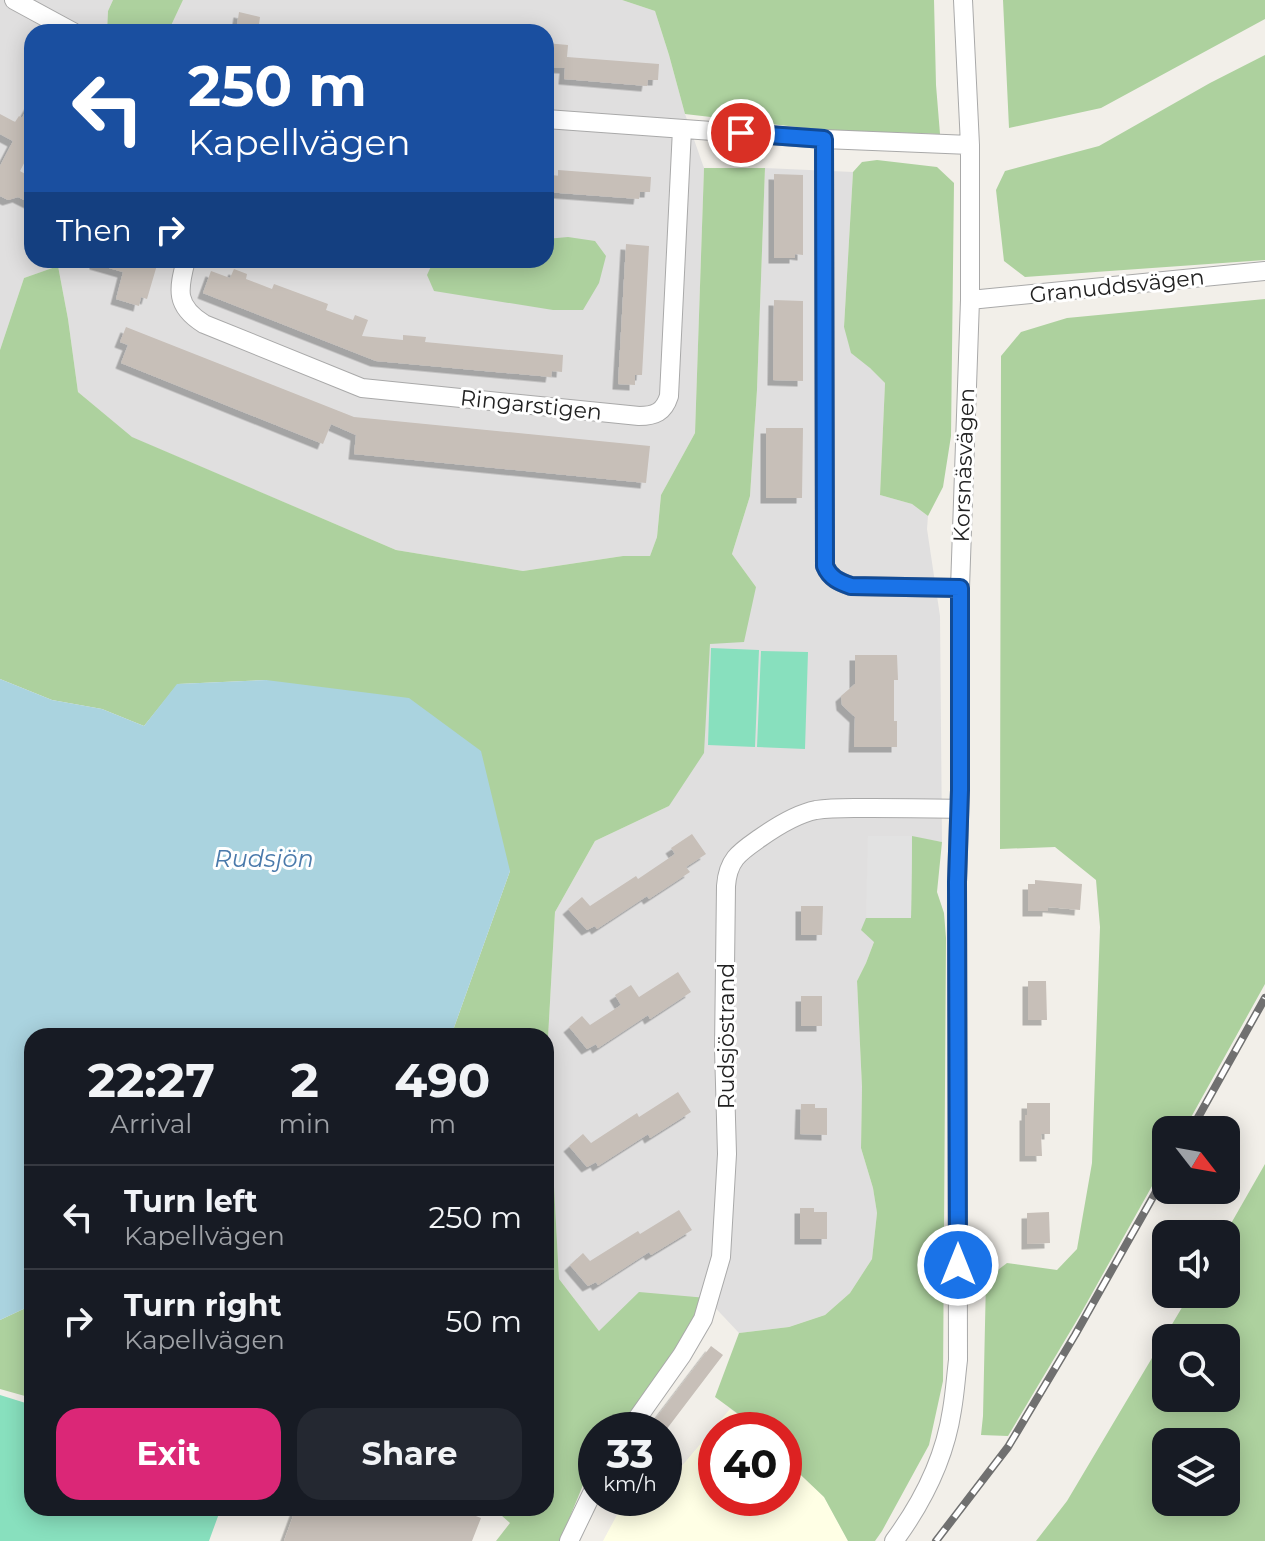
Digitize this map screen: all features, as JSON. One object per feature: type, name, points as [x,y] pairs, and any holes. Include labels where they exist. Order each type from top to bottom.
[{"type":"street","points":[[14,0],[58,24]]},
{"type":"street","name":"Korsnäsvägen","points":[[894,1541],[922,1498],[940,1457],[952,1412],[958,1360],[960,588],[970,300],[970,145],[963,0]]},
{"type":"street","points":[[554,120],[824,139],[970,145]]},
{"type":"street","name":"Ringarstigen","points":[[184,268],[180,297],[193,318],[348,383],[379,390],[654,415],[664,407],[669,396],[682,129]]},
{"type":"street","points":[[824,139],[825,566],[835,579],[851,586],[960,588]]},
{"type":"street","name":"Granuddsvägen","points":[[970,300],[1265,271]]},
{"type":"street","name":"Rudsjöstrand","points":[[642,1412],[703,1319],[721,1257],[727,1154],[724,1049],[726,886],[731,863],[737,855],[772,830],[816,810],[959,809]]},
{"type":"street","points":[[569,1541],[581,1516]]},
{"type":"shaded area","points":[[0,0],[113,0],[107,24],[24,24],[24,268],[52,268],[24,278],[0,350]]},
{"type":"shaded area","points":[[183,0],[622,0],[655,11],[704,168],[695,433],[661,495],[657,537],[650,556],[623,556],[523,571],[396,550],[131,437],[78,392],[58,268],[554,268],[554,24],[172,24]]},
{"type":"shaded area","points":[[765,168],[853,172],[844,327],[870,368],[885,383],[880,495],[912,504],[928,516],[927,529],[940,616],[942,842],[912,837],[911,918],[874,942],[857,981],[862,1087],[861,1148],[877,1213],[872,1259],[850,1293],[825,1315],[789,1327],[739,1333],[707,1299],[599,1331],[559,1279],[554,1186],[554,1028],[549,1028],[555,912],[595,841],[669,806],[710,644],[756,587],[732,554],[750,496]]},
{"type":"shaded area","points":[[868,836],[912,836],[911,918],[866,918]]},
{"type":"shaded area","points":[[698,1447],[698,1516],[802,1516],[802,1476],[824,1497],[848,1541],[603,1541],[616,1516],[682,1516],[682,1466]]},
{"type":"green space","points":[[113,0],[183,0],[172,24],[107,24]]},
{"type":"green space","points":[[622,0],[934,0],[940,134],[823,130],[685,114],[655,11]]},
{"type":"green space","points":[[1003,0],[1265,0],[1265,19],[1101,108],[1009,128]]},
{"type":"green space","points":[[1265,55],[1265,260],[1025,277],[1004,261],[996,190],[1005,171],[1099,146]]},
{"type":"green space","points":[[877,160],[937,167],[954,183],[951,436],[943,487],[928,516],[912,504],[880,495],[885,383],[851,353],[844,327],[853,172],[862,162]]},
{"type":"green space","points":[[704,168],[765,168],[750,496],[732,554],[756,587],[744,642],[710,644],[704,753],[669,806],[595,841],[555,912],[549,1028],[454,1028],[510,871],[266,680],[178,684],[144,726],[102,709],[52,700],[0,679],[0,350],[24,278],[52,268],[58,268],[78,392],[132,437],[396,550],[523,571],[623,556],[650,556],[657,537],[661,495],[695,433]]},
{"type":"green space","points":[[554,238],[595,241],[606,256],[599,283],[583,310],[553,310],[434,291],[427,275],[430,268],[554,268]]},
{"type":"green space","points":[[1265,299],[1265,984],[1192,1116],[1152,1116],[1152,1186],[1008,1436],[981,1435],[986,1279],[1007,1263],[1057,1270],[1077,1249],[1092,1163],[1100,927],[1096,880],[1055,847],[1000,849],[1001,356],[1021,332],[1067,318]]},
{"type":"green space","points":[[711,648],[759,650],[755,747],[708,745]]},
{"type":"green space","points":[[761,651],[808,652],[805,749],[757,747]]},
{"type":"green space","points":[[912,836],[942,842],[937,892],[944,913],[946,938],[943,1381],[929,1445],[882,1531],[875,1541],[848,1541],[824,1497],[802,1476],[802,1412],[735,1412],[715,1397],[739,1333],[789,1327],[825,1315],[850,1293],[872,1259],[877,1213],[861,1148],[862,1087],[857,981],[874,942],[861,930],[866,918],[911,918]]},
{"type":"green space","points":[[1265,1164],[1265,1541],[1036,1541],[1067,1501],[1152,1358],[1152,1412],[1240,1412],[1240,1324],[1172,1324],[1182,1308],[1240,1308],[1240,1220],[1233,1220]]},
{"type":"green space","points":[[554,1186],[559,1279],[599,1331],[639,1292],[707,1298],[684,1345],[636,1412],[578,1412],[578,1497],[560,1541],[496,1541],[510,1523],[502,1516],[554,1516]]},
{"type":"green space","points":[[24,1309],[24,1396],[0,1389],[0,1320]]},
{"type":"green space","points":[[0,1395],[24,1402],[24,1516],[218,1516],[209,1541],[0,1541]]},
{"type":"water","name":"Rudsjön","points":[[0,679],[52,700],[102,709],[144,726],[177,684],[266,680],[409,698],[481,751],[510,871],[454,1028],[24,1028],[24,1309],[0,1320]]},
{"type":"building","points":[[239,12],[260,17],[259,24],[237,24]]},
{"type":"building","points":[[554,44],[568,45],[567,57],[659,64],[658,80],[648,80],[647,86],[564,79],[565,68],[554,67]]},
{"type":"building","points":[[0,114],[15,122],[19,116],[22,118],[24,114],[24,163],[20,171],[24,173],[24,200],[18,197],[8,200],[0,196],[0,166],[13,141],[0,134]]},
{"type":"building","points":[[558,170],[651,177],[650,192],[640,192],[639,199],[554,193],[554,176],[558,176]]},
{"type":"building","points":[[774,174],[803,175],[803,255],[795,254],[795,258],[774,258]]},
{"type":"building","points":[[626,244],[649,246],[642,375],[635,375],[635,385],[618,384]]},
{"type":"building","points":[[109,268],[156,268],[147,299],[141,297],[139,306],[116,299],[123,272]]},
{"type":"building","points":[[234,269],[247,274],[246,279],[272,289],[274,284],[328,304],[326,310],[353,320],[355,315],[368,320],[362,336],[403,340],[403,335],[426,337],[425,342],[563,355],[562,372],[552,371],[551,377],[376,361],[203,293],[211,271],[230,278]]},
{"type":"building","points":[[774,300],[803,301],[803,381],[773,380]]},
{"type":"building","points":[[126,327],[354,417],[650,446],[646,483],[354,454],[356,435],[331,424],[323,444],[121,363],[128,345],[120,342]]},
{"type":"building","points":[[766,428],[803,428],[802,498],[766,498]]},
{"type":"building","points":[[855,655],[897,655],[894,721],[897,721],[897,747],[854,747],[855,717],[842,705],[841,696],[855,684]]},
{"type":"building","points":[[692,834],[706,854],[686,867],[690,872],[649,899],[647,896],[597,929],[595,926],[587,930],[568,909],[582,897],[590,906],[636,876],[638,879],[675,854],[671,848]]},
{"type":"building","points":[[1035,880],[1082,884],[1080,910],[1048,907],[1048,911],[1028,911],[1028,884],[1035,884]]},
{"type":"building","points":[[801,906],[823,906],[822,935],[801,935]]},
{"type":"building","points":[[678,972],[691,992],[650,1019],[648,1015],[598,1048],[596,1044],[587,1049],[569,1027],[582,1016],[590,1025],[621,1005],[615,995],[631,985],[639,997]]},
{"type":"building","points":[[1028,981],[1046,981],[1047,1020],[1028,1020]]},
{"type":"building","points":[[801,996],[822,996],[822,1026],[801,1026]]},
{"type":"building","points":[[678,1092],[691,1112],[650,1138],[648,1134],[598,1166],[596,1162],[587,1167],[569,1146],[583,1134],[591,1143],[637,1113],[639,1117]]},
{"type":"building","points":[[1027,1103],[1050,1103],[1050,1134],[1041,1134],[1042,1156],[1025,1156]]},
{"type":"building","points":[[801,1104],[827,1108],[827,1135],[800,1134]]},
{"type":"building","points":[[800,1208],[827,1212],[827,1239],[800,1239]]},
{"type":"building","points":[[679,1210],[692,1230],[651,1255],[649,1252],[598,1285],[596,1282],[588,1286],[570,1265],[583,1253],[590,1261]]},
{"type":"building","points":[[1049,1212],[1050,1243],[1027,1244],[1027,1213]]},
{"type":"building","points":[[711,1346],[723,1355],[680,1412],[661,1412]]},
{"type":"building","points":[[293,1516],[481,1518],[472,1541],[284,1541]]},
{"type":"railway","points":[[1199,1116],[1265,998]]},
{"type":"railway","points":[[936,1541],[1008,1447],[1152,1199]]},
{"type":"route","points":[[741,133],[824,139],[825,566],[828,573],[851,586],[960,588],[958,1265]]}]
